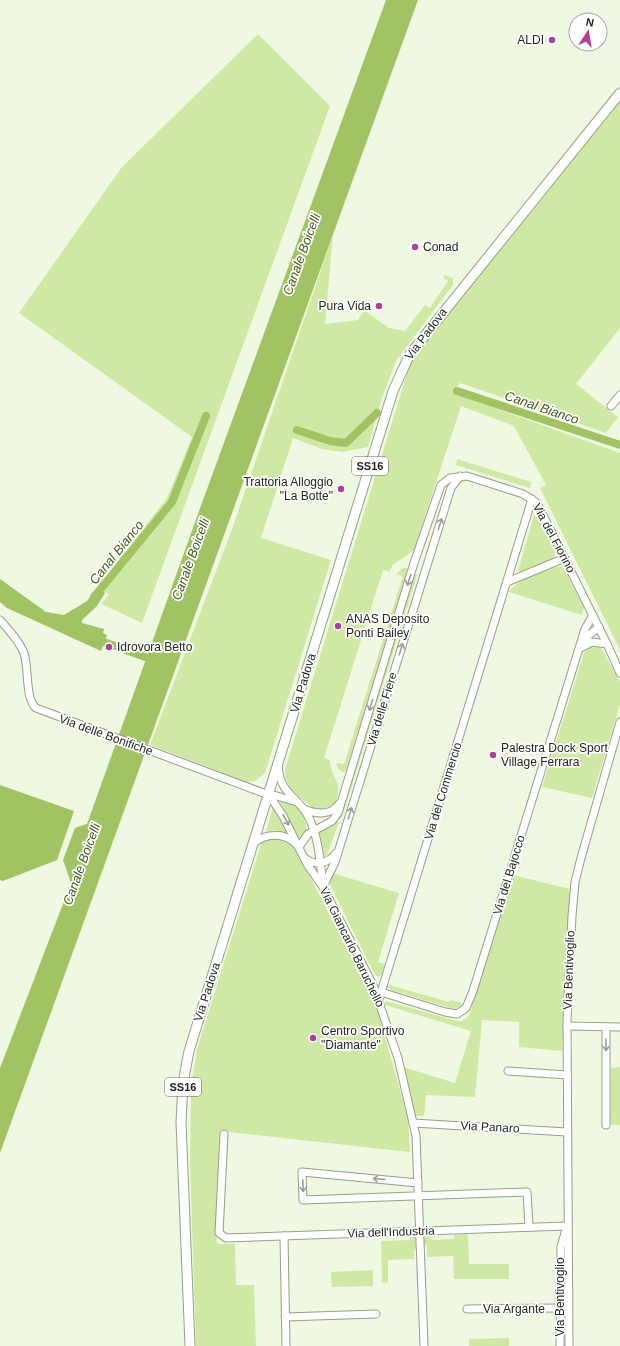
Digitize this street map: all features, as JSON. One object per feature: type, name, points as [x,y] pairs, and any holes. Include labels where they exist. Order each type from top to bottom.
[{"type":"main road","name":"Via Padova","points":[[190,1346],[181,1122],[184,1073],[195,1029],[393,391],[402,367],[410,354],[468,280],[620,93]]},
{"type":"street","points":[[611,406],[620,395]]},
{"type":"street","name":"Via del Fiorino","points":[[460,476],[486,482],[523,494],[532,499],[542,511],[608,645],[619,671]]},
{"type":"street","name":"Via delle Fiere","points":[[299,847],[308,834],[332,821],[338,813],[414,564],[441,484],[446,480],[460,476]]},
{"type":"street","name":"Via delle Fiere","points":[[323,887],[338,850],[451,488],[460,476]]},
{"type":"street","name":"Via del Commercio","points":[[380,996],[532,499]]},
{"type":"street","points":[[507,582],[565,558]]},
{"type":"street","points":[[414,564],[426,568]]},
{"type":"street","name":"Via del Bajocco","points":[[578,656],[586,624],[593,615]]},
{"type":"street","name":"Via delle Bonifiche","points":[[0,620],[17,640],[24,656],[30,701],[33,706],[42,711],[105,735],[268,795],[297,802]]},
{"type":"street","name":"Via del Bajocco","points":[[380,996],[457,1014],[466,1008],[473,991],[578,656],[590,634],[599,627]]},
{"type":"street","points":[[581,648],[592,642],[608,645]]},
{"type":"street","name":"Via del Fiorino","points":[[608,645],[620,656]]},
{"type":"street","name":"Via Bentivoglio","points":[[560,1346],[561,1247],[567,1226],[568,1026],[572,916],[575,882],[592,815],[620,722]]},
{"type":"street","points":[[278,764],[279,775],[283,787],[303,808],[313,813],[328,812],[337,807],[342,800]]},
{"type":"street","name":"Via Giancarlo Baruchello","points":[[268,795],[278,807],[303,856],[323,887],[380,996],[398,1058],[413,1123],[417,1149],[424,1346]]},
{"type":"street","points":[[303,808],[314,831],[323,887]]},
{"type":"street","points":[[253,844],[262,837],[275,835],[292,840],[299,847]]},
{"type":"street","points":[[303,856],[308,861],[320,863],[330,860],[338,850]]},
{"type":"street","points":[[568,1026],[620,1027]]},
{"type":"street","points":[[606,1027],[606,1125]]},
{"type":"street","points":[[508,1071],[567,1075]]},
{"type":"street","name":"Via Panaro","points":[[413,1123],[567,1132]]},
{"type":"street","name":"Via dell'Industria","points":[[224,1134],[219,1230],[221,1235],[226,1238],[567,1226]]},
{"type":"street","points":[[418,1182],[302,1172],[303,1200],[527,1192],[529,1227]]},
{"type":"street","name":"Via Bentivoglio","points":[[567,1226],[570,1235],[569,1346]]},
{"type":"street","points":[[284,1236],[286,1346]]},
{"type":"street","name":"Via Argante","points":[[467,1309],[560,1308]]},
{"type":"street","points":[[286,1317],[376,1314]]},
{"type":"shaded area","points":[[258,34],[330,106],[142,623],[101,604],[109,595],[98,587],[167,498],[192,437],[19,313],[122,167]]},
{"type":"shaded area","points":[[620,99],[620,328],[576,384],[618,417],[606,433],[460,383],[453,393],[620,453],[620,650],[540,488],[546,485],[514,426],[461,406],[414,550],[393,565],[389,572],[383,570],[324,758],[330,760],[332,772],[337,783],[338,794],[336,802],[327,808],[315,808],[292,790],[286,779],[285,769],[413,354]]},
{"type":"shaded area","points":[[333,235],[325,324],[358,320],[364,310],[389,328],[405,331],[425,305],[430,308],[448,281],[443,278],[445,275],[453,278],[453,285],[396,361],[382,398],[368,447],[342,452],[322,449],[293,438],[261,538],[331,560],[265,773],[255,781],[247,782],[150,745],[232,529]]},
{"type":"shaded area","points":[[457,459],[531,482],[530,488],[456,465]]},
{"type":"shaded area","points":[[534,515],[538,516],[555,552],[554,559],[521,572],[518,571]]},
{"type":"shaded area","points":[[557,567],[562,567],[564,569],[584,608],[582,615],[509,592],[523,580]]},
{"type":"shaded area","points":[[403,568],[407,568],[407,575],[348,765],[346,771],[343,772],[338,769],[336,763],[344,764],[403,576],[396,574]]},
{"type":"shaded area","points":[[415,574],[417,575],[342,817],[340,816]]},
{"type":"shaded area","points":[[600,646],[620,682],[620,704],[592,798],[542,787],[584,653],[591,647]]},
{"type":"shaded area","points":[[285,800],[298,808],[305,821],[307,831],[299,840],[280,802]]},
{"type":"shaded area","points":[[273,806],[291,835],[276,830],[266,832]]},
{"type":"shaded area","points":[[337,821],[339,822],[327,855],[324,857],[318,832]]},
{"type":"shaded area","points":[[271,837],[286,839],[295,847],[377,1008],[408,1119],[410,1152],[221,1131],[216,1228],[217,1244],[235,1244],[236,1285],[254,1285],[256,1346],[196,1346],[190,1164],[191,1088],[197,1049],[262,841]]},
{"type":"shaded area","points":[[332,873],[399,893],[378,962],[385,964],[382,974],[379,977],[375,975],[332,889],[330,883]]},
{"type":"shaded area","points":[[513,875],[570,889],[562,1051],[519,1047],[519,1022],[482,1020],[475,1097],[426,1095],[424,1116],[415,1116],[403,1067],[455,1083],[471,1031],[385,1005],[384,1003],[386,1001],[457,1021],[462,1021],[469,1016]]},
{"type":"shaded area","points":[[386,984],[449,1002],[450,1000],[463,1003],[460,1007],[454,1009],[391,990],[386,986]]},
{"type":"shaded area","points":[[620,1067],[620,1125],[610,1125],[611,1068]]},
{"type":"shaded area","points":[[423,1234],[430,1234],[431,1240],[454,1239],[454,1235],[468,1234],[469,1264],[509,1264],[509,1279],[454,1279],[453,1256],[427,1257],[427,1245],[424,1244]]},
{"type":"shaded area","points":[[410,1235],[416,1235],[414,1259],[388,1260],[388,1282],[382,1283],[381,1241],[410,1240]]},
{"type":"shaded area","points":[[373,1270],[373,1286],[332,1287],[331,1272]]},
{"type":"shaded area","points":[[509,1338],[509,1346],[469,1346],[469,1339]]},
{"type":"water","name":"Canale Boicelli","points":[[386,0],[418,0],[0,1153],[0,1068],[71,883],[63,860],[75,828],[87,824],[199,511]]},
{"type":"water","points":[[0,579],[46,612],[64,615],[87,601],[98,587],[105,593],[97,606],[82,620],[82,623],[104,629],[103,633],[107,635],[101,651],[7,608],[0,602]]},
{"type":"water","points":[[0,785],[74,811],[57,860],[3,881],[0,880]]},
{"type":"waterway","name":"Canal Bianco","points":[[457,391],[620,445]]},
{"type":"waterway","name":"Canal Bianco","points":[[297,430],[330,441],[346,443],[377,413]]},
{"type":"waterway","name":"Canal Bianco","points":[[94,597],[172,502],[206,416]]},
{"type":"waterway","points":[[95,639],[115,646]]},
{"type":"waterway","points":[[123,649],[156,661]]},
{"type":"place","name":"ALDI","points":[[552,40]]},
{"type":"place","name":"Conad","points":[[415,247]]},
{"type":"place","name":"Pura Vida","points":[[379,306]]},
{"type":"place","name":"Trattoria Alloggio \"La Botte\"","points":[[341,489]]},
{"type":"place","name":"ANAS Deposito Ponti Bailey","points":[[338,626]]},
{"type":"place","name":"Idrovora Betto","points":[[109,647]]},
{"type":"place","name":"Palestra Dock Sport Village Ferrara","points":[[493,755]]},
{"type":"place","name":"Centro Sportivo \"Diamante\"","points":[[313,1038]]}]
